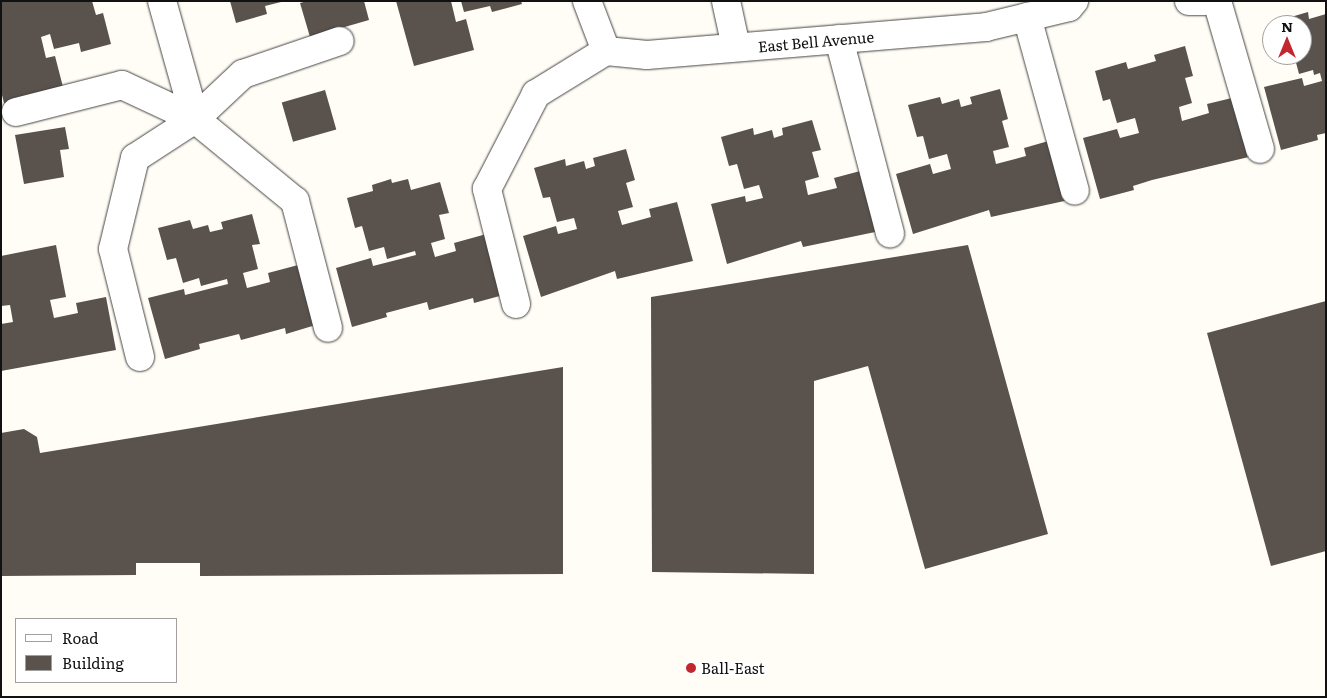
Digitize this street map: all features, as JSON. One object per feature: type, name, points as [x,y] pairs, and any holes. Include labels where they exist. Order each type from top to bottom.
[{"type":"street","points":[[162,1],[195,119]]},
{"type":"street","points":[[516,304],[487,189],[536,94],[606,51],[587,1]]},
{"type":"street","points":[[726,1],[736,47]]},
{"type":"street","name":"East Bell Avenue","points":[[606,51],[647,54],[986,27],[1069,6],[1074,1]]},
{"type":"street","points":[[1189,1],[1205,1]]},
{"type":"street","points":[[1216,1],[1260,149]]},
{"type":"street","points":[[1026,17],[1075,191]]},
{"type":"street","points":[[839,39],[890,233]]},
{"type":"street","points":[[140,357],[113,249],[135,158],[195,119],[244,74],[340,41]]},
{"type":"street","points":[[16,112],[122,85],[195,119],[295,201],[328,328]]},
{"type":"building","points":[[1,1],[92,1],[96,15],[103,13],[111,44],[81,52],[79,43],[54,49],[50,34],[41,37],[46,58],[55,56],[63,87],[4,103],[1,91]]},
{"type":"building","points":[[230,1],[281,2],[265,6],[267,14],[236,23]]},
{"type":"building","points":[[307,1],[364,1],[369,20],[310,37],[300,3]]},
{"type":"building","points":[[396,1],[451,1],[456,22],[466,19],[474,50],[414,66]]},
{"type":"building","points":[[461,1],[521,1],[522,4],[492,12],[490,6],[464,12]]},
{"type":"building","points":[[1308,12],[1308,15],[1298,15]]},
{"type":"building","points":[[1326,14],[1326,133],[1317,135],[1318,140],[1281,150],[1264,87],[1302,78],[1304,86],[1322,81],[1320,73],[1314,75],[1313,70],[1299,74],[1297,65],[1312,65],[1312,18]]},
{"type":"building","points":[[1185,46],[1193,76],[1185,78],[1192,103],[1179,107],[1182,121],[1209,113],[1207,104],[1236,97],[1253,156],[1152,180],[1133,186],[1134,190],[1100,199],[1083,138],[1117,129],[1120,138],[1139,133],[1135,118],[1117,123],[1110,99],[1103,101],[1095,71],[1126,62],[1128,69],[1156,61],[1154,55]]},
{"type":"building","points":[[1000,89],[1008,119],[1002,121],[1009,147],[993,151],[996,164],[1026,156],[1024,148],[1052,140],[1069,200],[991,217],[989,210],[913,234],[896,174],[930,164],[933,174],[951,169],[947,154],[929,159],[923,136],[917,137],[908,105],[940,97],[942,104],[959,99],[961,107],[972,104],[970,97]]},
{"type":"building","points":[[325,90],[336,129],[293,142],[282,102]]},
{"type":"building","points":[[812,120],[821,150],[812,152],[819,177],[805,181],[808,195],[837,188],[834,178],[864,170],[880,231],[803,247],[801,241],[727,264],[711,204],[745,196],[746,202],[763,198],[759,185],[744,189],[737,164],[729,166],[721,137],[753,128],[754,135],[772,130],[774,138],[783,135],[782,128]]},
{"type":"building","points":[[65,127],[69,149],[60,150],[64,177],[24,184],[15,135]]},
{"type":"building","points":[[626,149],[635,180],[626,183],[633,207],[618,211],[622,225],[651,217],[649,209],[677,202],[693,261],[617,279],[615,271],[541,297],[523,236],[556,226],[558,234],[577,229],[574,218],[557,222],[550,197],[543,198],[534,168],[565,159],[566,166],[584,161],[586,169],[595,166],[593,158]]},
{"type":"building","points":[[391,179],[392,183],[408,179],[411,190],[440,182],[449,213],[439,215],[445,239],[431,243],[435,257],[456,251],[454,243],[490,233],[507,294],[474,303],[473,298],[429,310],[427,302],[386,313],[387,317],[352,327],[336,268],[371,258],[373,266],[416,255],[415,251],[387,259],[384,247],[369,251],[362,226],[355,228],[347,198],[373,191],[372,185]]},
{"type":"building","points":[[252,214],[260,244],[252,245],[258,269],[243,273],[247,288],[270,282],[268,273],[302,264],[319,324],[286,334],[285,328],[241,340],[239,334],[199,344],[200,349],[165,359],[148,298],[184,289],[185,295],[228,284],[227,279],[201,286],[199,278],[183,283],[176,258],[167,260],[158,228],[190,220],[193,229],[208,225],[210,232],[223,229],[221,222]]},
{"type":"building","points":[[56,245],[66,297],[50,300],[54,318],[78,313],[76,303],[106,297],[116,350],[1,371],[1,324],[13,322],[10,305],[1,306],[1,256]]},
{"type":"building","points":[[968,245],[1048,534],[925,569],[868,366],[814,381],[814,574],[652,572],[651,297]]},
{"type":"building","points":[[1326,301],[1326,551],[1271,566],[1207,333]]},
{"type":"building","points":[[563,367],[563,574],[200,576],[200,563],[136,563],[136,575],[1,576],[1,433],[24,429],[37,437],[40,453]]},
{"type":"place","name":"Ball-East","points":[[691,668]]}]
